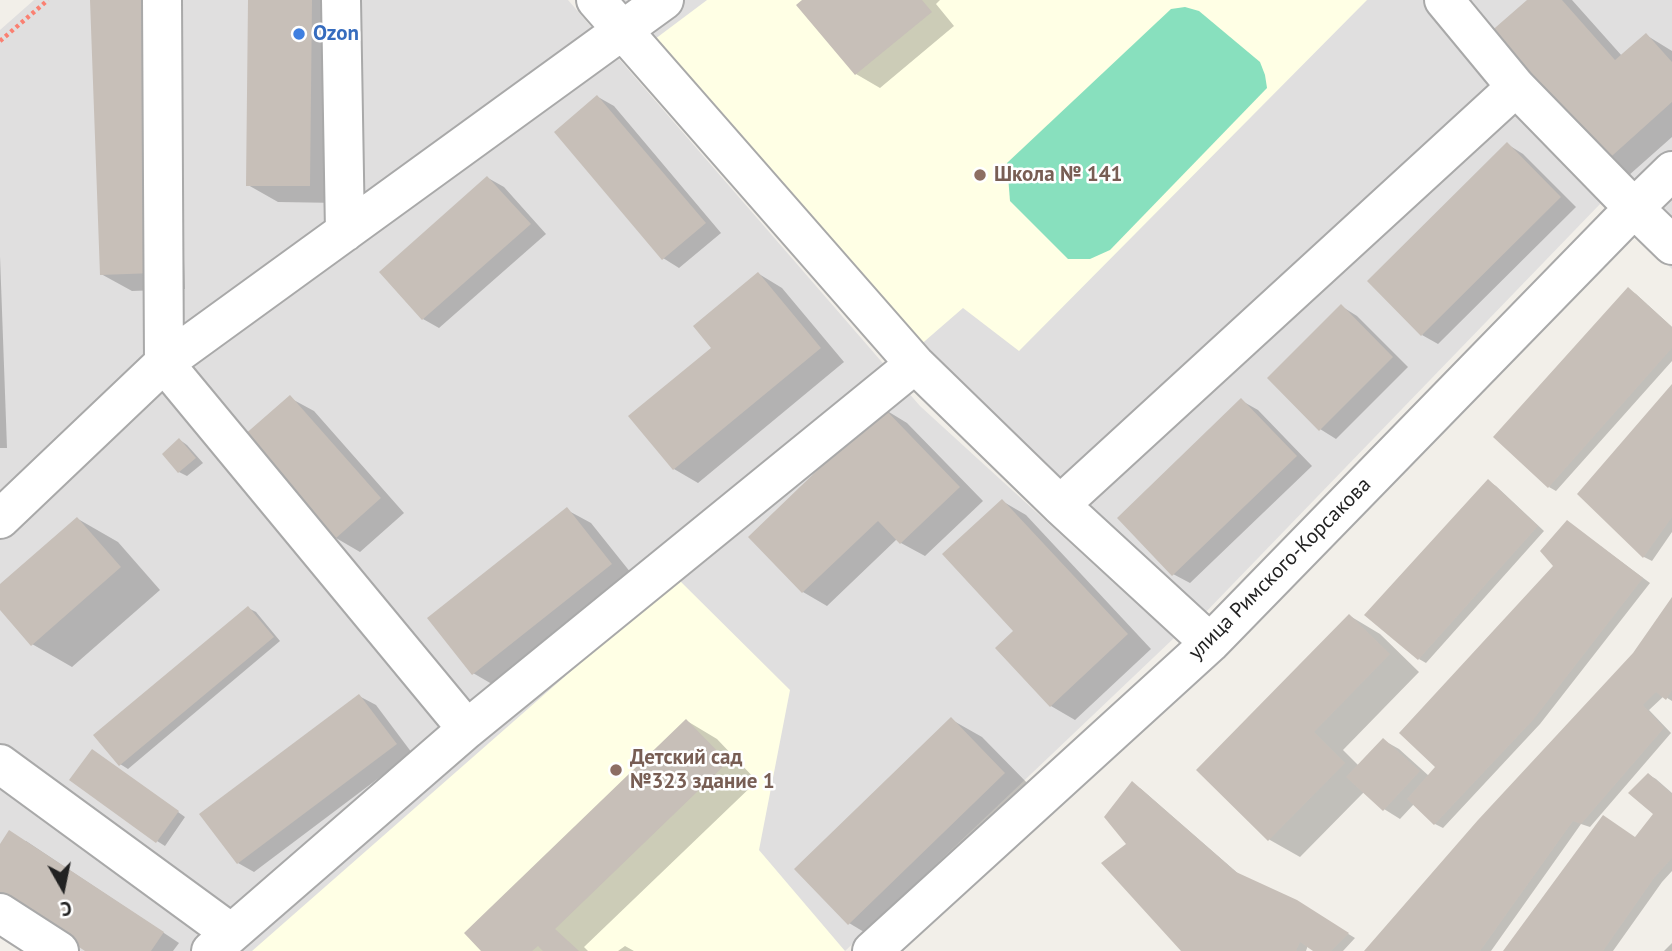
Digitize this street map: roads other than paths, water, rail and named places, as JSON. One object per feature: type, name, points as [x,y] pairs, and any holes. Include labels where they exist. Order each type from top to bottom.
[{"type":"street","points":[[162,0],[164,363],[467,729]]},
{"type":"street","points":[[341,0],[345,232]]},
{"type":"street","points":[[596,0],[915,364],[1060,505],[1210,643]]},
{"type":"street","points":[[0,519],[164,363],[664,0]]},
{"type":"street","points":[[1444,0],[1516,87],[1672,245]]},
{"type":"street","points":[[1060,505],[1516,87]]},
{"type":"street","name":"улица Римского-Корсакова","points":[[872,951],[1210,643],[1672,171]]},
{"type":"street","points":[[0,764],[221,942],[467,729],[915,364]]},
{"type":"street","points":[[0,913],[59,951]]},
{"type":"place","name":"Ozon","points":[[299,34]]},
{"type":"place","name":"Школа № 141","points":[[980,175]]},
{"type":"place","name":"Детский сад №323 здание 1","points":[[616,770]]}]
